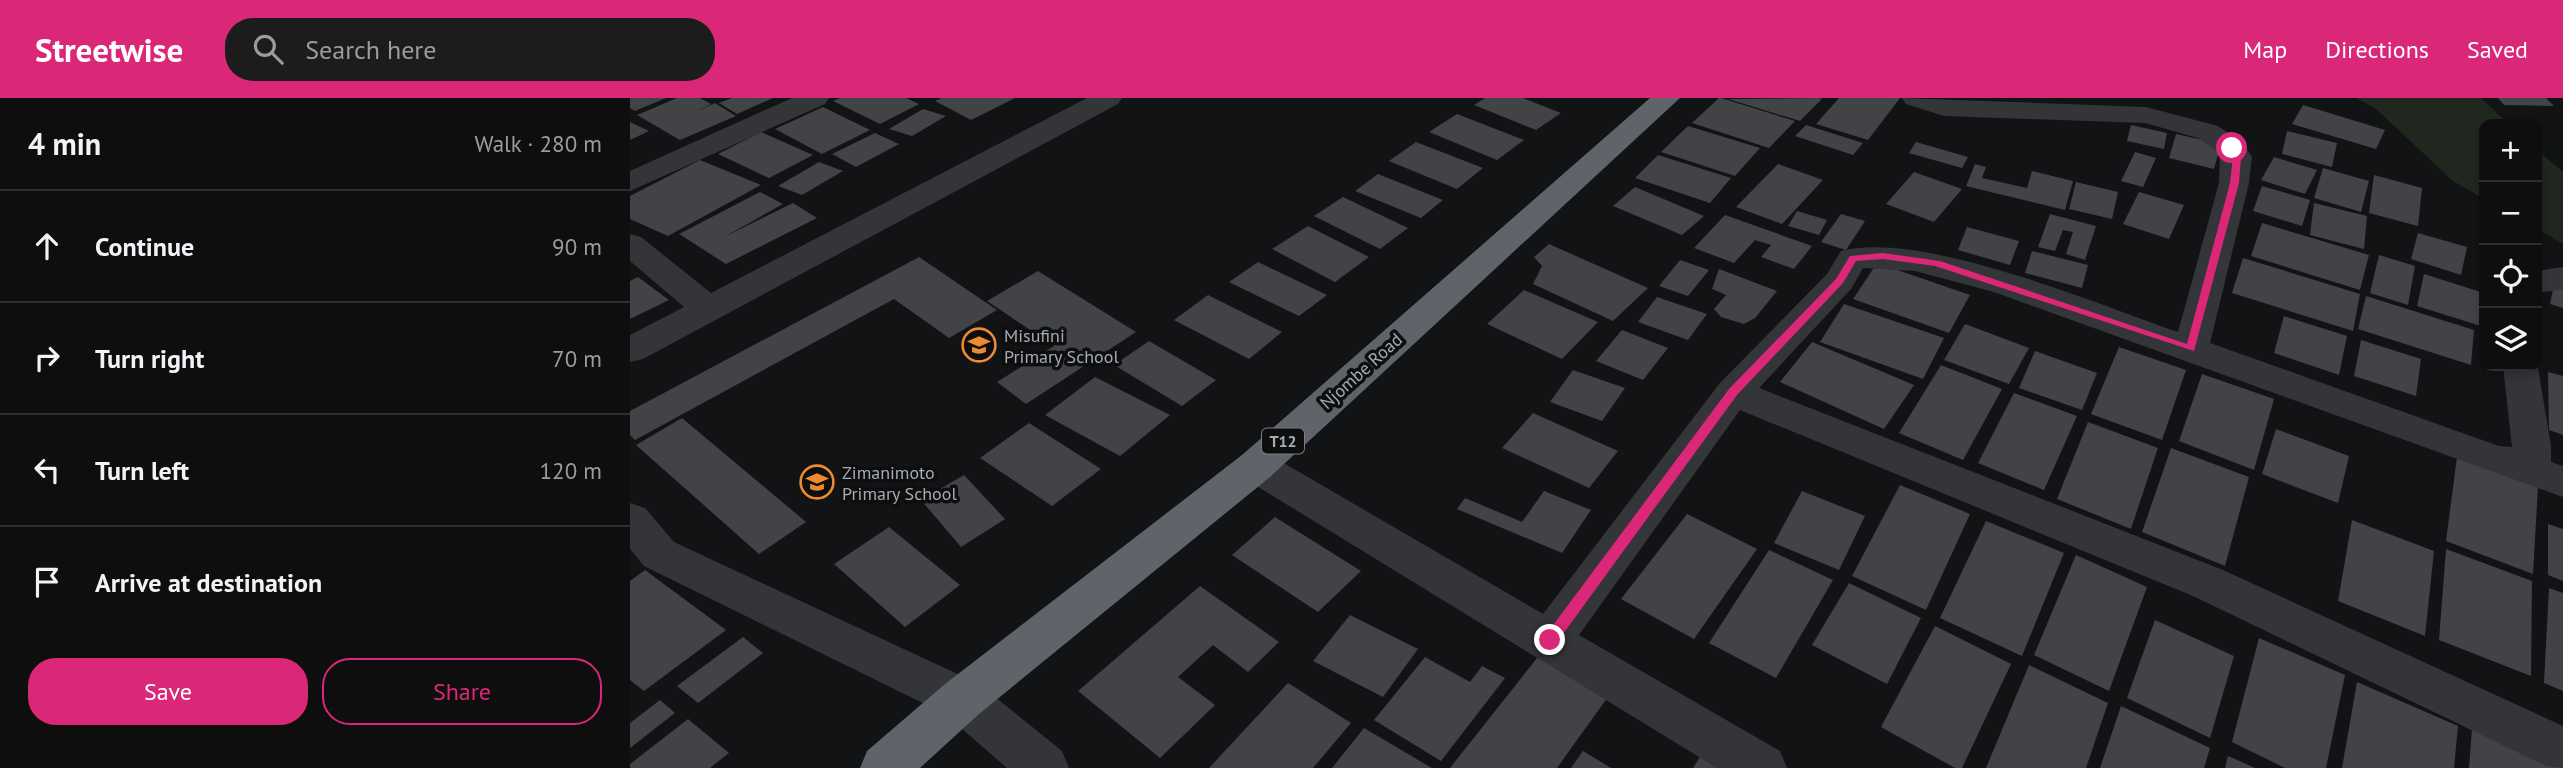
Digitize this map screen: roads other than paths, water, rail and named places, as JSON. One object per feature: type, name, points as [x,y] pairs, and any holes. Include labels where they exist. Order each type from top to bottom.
[{"type":"highway","name":"Njombe Road","points":[[885,768],[962,699],[1256,466],[1666,98]]},
{"type":"street","points":[[630,182],[815,98]]},
{"type":"street","points":[[630,350],[706,307],[1108,98]]},
{"type":"street","points":[[1916,98],[2041,113],[2146,116],[2208,132],[2232,148],[2237,157],[2234,183],[2191,349]]},
{"type":"street","points":[[630,244],[706,307]]},
{"type":"street","points":[[1550,640],[1733,392],[1839,281],[1853,258],[1883,256],[1937,263],[2191,349],[2563,482]]},
{"type":"street","points":[[2542,281],[2563,278]]},
{"type":"street","points":[[2496,460],[2531,464],[2532,446],[2522,371]]},
{"type":"street","points":[[1733,392],[2208,583],[2563,750]]},
{"type":"street","points":[[1256,466],[1762,768]]},
{"type":"street","points":[[630,519],[644,563],[962,699],[1044,768]]},
{"type":"place","name":"Misufini Primary School","points":[[979,345]]},
{"type":"place","name":"Zimanimoto Primary School","points":[[817,482]]}]
